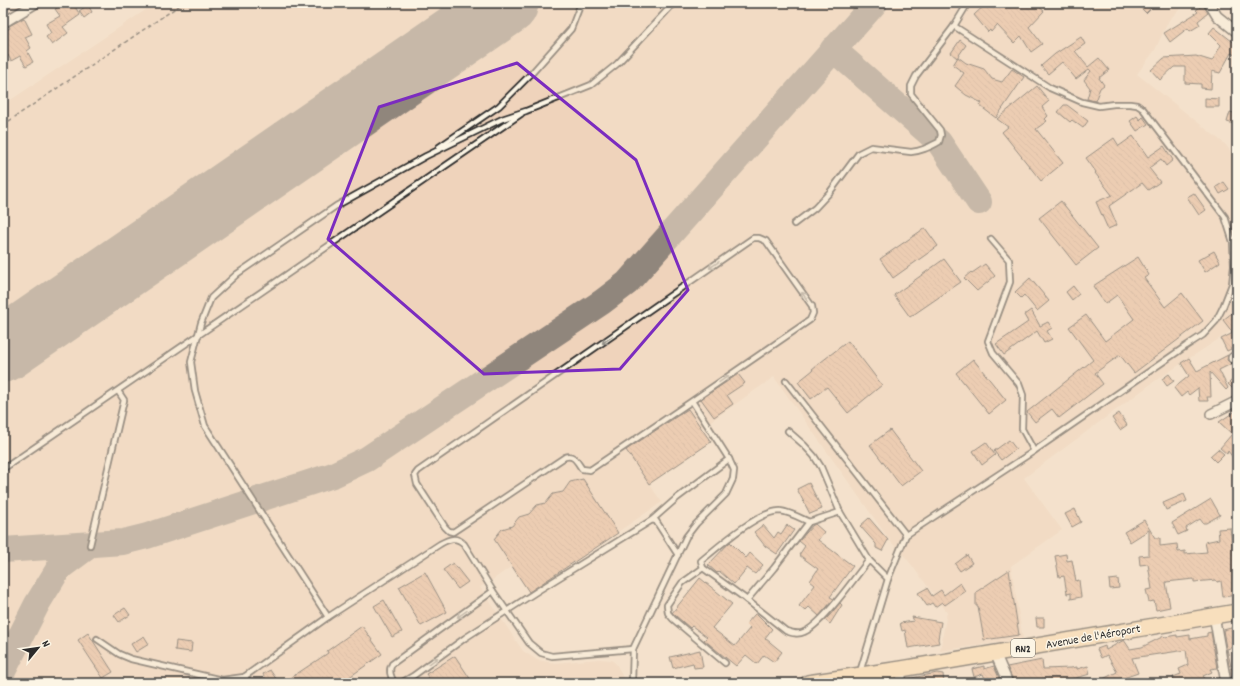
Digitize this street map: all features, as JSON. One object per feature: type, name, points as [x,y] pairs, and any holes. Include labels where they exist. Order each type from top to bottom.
[{"type":"highway","name":"Avenue de l'Aéroport","points":[[808,683],[858,676],[901,676],[995,653],[1237,612]]},
{"type":"street","points":[[3,23],[25,6],[36,3]]},
{"type":"street","points":[[1209,3],[1217,16],[1237,32]]},
{"type":"street","points":[[1211,414],[1237,401]]},
{"type":"street","points":[[1214,615],[1226,683]]},
{"type":"street","points":[[995,653],[1008,683]]},
{"type":"lane","points":[[426,156],[499,106],[532,73],[571,29],[581,3]]},
{"type":"lane","points":[[328,617],[205,426],[195,391],[191,362],[201,322],[211,298],[238,274],[336,206],[426,156],[502,119],[591,85],[617,64],[674,3]]},
{"type":"lane","points":[[794,224],[814,208],[830,192],[859,153],[871,148],[917,152],[925,150],[939,142],[941,134],[940,130],[911,94],[911,86],[916,76],[954,26],[968,3]]},
{"type":"lane","points":[[858,676],[888,580],[906,535],[1034,451],[1203,335],[1216,321],[1232,284],[1234,266],[1233,242],[1225,217],[1143,109],[1138,105],[1130,104],[1099,106],[1082,102],[1056,91],[954,26]]},
{"type":"lane","points":[[3,469],[526,111]]},
{"type":"lane","points":[[753,238],[759,238],[766,241],[812,306],[813,313],[810,320],[692,401],[590,470],[582,469],[570,455],[564,457],[454,532],[449,531],[445,527],[415,480],[415,475],[418,471],[753,238]]},
{"type":"lane","points":[[991,240],[1009,260],[1010,282],[988,340],[994,352],[1019,384],[1023,395],[1022,429],[1034,451]]},
{"type":"lane","points":[[786,381],[906,535]]},
{"type":"lane","points":[[90,545],[124,400],[118,391]]},
{"type":"lane","points":[[632,683],[633,649],[686,537],[696,524],[726,494],[733,479],[734,470],[729,459],[692,401]]},
{"type":"lane","points":[[788,431],[814,456],[821,467],[840,512],[869,560],[888,580]]},
{"type":"lane","points":[[400,683],[413,676],[465,638],[581,562],[652,520],[677,498],[729,459]]},
{"type":"lane","points":[[809,522],[789,513],[773,512],[749,524],[725,541],[701,561],[702,568],[747,600],[786,631],[795,634],[804,632],[814,625],[833,605],[869,560]]},
{"type":"lane","points":[[747,600],[774,568],[809,522],[840,512]]},
{"type":"lane","points":[[652,520],[656,521],[678,555]]},
{"type":"lane","points":[[213,683],[222,680],[244,677],[328,617],[447,540],[460,540],[464,544],[519,630],[529,643],[541,653],[552,656],[633,649]]},
{"type":"lane","points":[[702,568],[682,583],[667,605],[668,613],[673,619],[725,663]]},
{"type":"lane","points":[[394,683],[389,668],[392,664],[493,591]]},
{"type":"lane","points":[[97,639],[120,654],[131,659],[222,680]]},
{"type":"lane","points":[[244,677],[251,683]]},
{"type":"path","points":[[3,125],[183,3]]},
{"type":"highlighted area","points":[[517,63],[636,160],[688,290],[620,369],[484,374],[328,239],[379,107]]},
{"type":"shaded area","points":[[156,3],[1186,3],[1169,20],[1155,50],[1137,74],[1225,144],[1237,159],[1237,327],[1155,381],[1024,478],[1062,530],[1011,566],[1023,639],[940,651],[947,612],[907,559],[891,542],[774,377],[701,428],[711,442],[649,484],[662,502],[529,592],[512,566],[480,587],[523,651],[537,660],[555,663],[599,659],[612,660],[617,665],[625,682],[3,683],[3,105]]},
{"type":"building","points":[[67,3],[73,3],[80,15],[63,27],[68,33],[52,45],[46,37],[51,33],[46,24],[60,16],[55,9]]},
{"type":"building","points":[[987,3],[1035,3],[1044,11],[1029,27],[1042,44],[1031,52],[1021,36],[1014,43],[997,25],[991,32],[990,30],[988,32],[974,15]]},
{"type":"building","points":[[1136,3],[1156,3],[1146,13]]},
{"type":"building","points":[[88,5],[92,12],[84,18],[79,11]]},
{"type":"building","points":[[1203,5],[1208,13],[1198,21],[1200,25],[1190,31],[1188,28],[1170,42],[1164,33],[1198,12],[1196,10]]},
{"type":"building","points":[[24,18],[32,34],[25,37],[31,48],[27,51],[33,62],[26,66],[20,56],[11,61],[8,55],[3,58],[3,32],[10,28],[9,26]]},
{"type":"building","points":[[1214,27],[1237,45],[1237,56],[1231,53],[1220,73],[1212,71],[1211,89],[1201,88],[1201,84],[1185,83],[1185,67],[1174,67],[1160,80],[1151,70],[1164,58],[1196,56],[1212,61],[1221,45],[1209,33]]},
{"type":"building","points":[[1081,37],[1085,44],[1075,51],[1088,67],[1099,58],[1109,70],[1099,78],[1104,85],[1100,88],[1095,101],[1087,99],[1090,88],[1084,80],[1091,71],[1089,69],[1076,79],[1062,62],[1048,74],[1041,66],[1055,54]]},
{"type":"building","points":[[960,40],[966,45],[957,58],[951,53]]},
{"type":"building","points":[[958,57],[966,63],[984,69],[992,79],[1002,82],[1012,69],[1024,77],[996,118],[980,106],[982,103],[966,95],[955,86],[964,73],[953,65]]},
{"type":"building","points":[[1037,86],[1049,101],[1042,107],[1048,116],[1045,119],[1047,121],[1036,129],[1063,163],[1041,181],[1002,132],[1008,127],[997,119]]},
{"type":"building","points":[[1205,98],[1219,99],[1219,107],[1205,107]]},
{"type":"building","points":[[1064,105],[1067,105],[1088,121],[1083,128],[1072,120],[1070,122],[1058,112]]},
{"type":"building","points":[[1230,112],[1237,114],[1234,124],[1227,122]]},
{"type":"building","points":[[1137,116],[1140,120],[1143,117],[1148,124],[1137,131],[1130,121]]},
{"type":"building","points":[[1133,136],[1148,157],[1164,146],[1173,160],[1166,166],[1161,159],[1149,168],[1160,182],[1148,190],[1142,183],[1109,206],[1117,225],[1108,229],[1096,202],[1112,195],[1095,173],[1096,172],[1086,158],[1114,138],[1119,146]]},
{"type":"building","points":[[1224,182],[1229,189],[1220,194],[1216,187]]},
{"type":"building","points":[[1194,193],[1206,210],[1199,215],[1187,197]]},
{"type":"building","points":[[1061,201],[1098,248],[1076,265],[1039,218]]},
{"type":"building","points":[[925,228],[938,246],[893,278],[880,259]]},
{"type":"building","points":[[1214,251],[1220,262],[1205,272],[1198,260]]},
{"type":"building","points":[[1138,257],[1149,275],[1144,278],[1165,307],[1182,293],[1203,321],[1134,373],[1120,355],[1095,373],[1103,384],[1059,418],[1052,409],[1035,422],[1027,412],[1093,360],[1069,327],[1086,315],[1105,341],[1134,319],[1117,295],[1105,304],[1093,286]]},
{"type":"building","points":[[944,259],[961,282],[910,317],[894,295]]},
{"type":"building","points":[[985,264],[995,276],[977,291],[964,278]]},
{"type":"building","points":[[1030,278],[1049,301],[1037,311],[1024,295],[1021,298],[1015,292]]},
{"type":"building","points":[[1073,286],[1079,294],[1072,300],[1066,292]]},
{"type":"building","points":[[1237,309],[1237,346],[1227,351],[1221,339],[1233,333],[1223,320]]},
{"type":"building","points":[[1031,310],[1040,326],[1048,322],[1052,328],[1047,331],[1052,339],[1044,343],[1037,331],[1004,355],[996,344],[1028,322],[1024,315]]},
{"type":"building","points":[[848,341],[882,385],[848,413],[827,387],[811,399],[798,382]]},
{"type":"building","points":[[1228,355],[1227,360],[1231,364],[1219,370],[1228,388],[1226,390],[1210,372],[1211,397],[1207,397],[1208,401],[1199,401],[1198,388],[1189,395],[1187,392],[1181,397],[1174,388],[1189,376],[1181,363],[1189,358],[1197,371]]},
{"type":"building","points":[[973,359],[1006,400],[989,414],[956,373]]},
{"type":"building","points":[[738,374],[745,383],[727,395],[733,404],[714,417],[701,399]]},
{"type":"building","points":[[1169,374],[1174,381],[1167,386],[1162,379]]},
{"type":"building","points":[[1237,375],[1237,393],[1228,384]]},
{"type":"building","points":[[688,409],[711,442],[649,484],[626,450]]},
{"type":"building","points":[[1237,410],[1237,463],[1228,451],[1227,454],[1220,448],[1232,434],[1219,422]]},
{"type":"building","points":[[1119,413],[1127,425],[1120,430],[1112,418]]},
{"type":"building","points":[[890,430],[921,471],[901,486],[870,445]]},
{"type":"building","points":[[1009,440],[1016,449],[1001,460],[994,451]]},
{"type":"building","points":[[986,442],[995,455],[982,465],[973,451]]},
{"type":"building","points":[[1218,449],[1224,454],[1216,462],[1210,456]]},
{"type":"building","points":[[583,479],[618,533],[529,592],[494,539],[502,529],[512,526],[519,517],[529,514],[537,505],[546,503],[553,494],[563,492],[570,482]]},
{"type":"building","points":[[809,483],[822,509],[810,514],[797,489]]},
{"type":"building","points":[[1184,494],[1187,501],[1166,510],[1163,503]]},
{"type":"building","points":[[1211,499],[1220,515],[1206,523],[1203,523],[1200,519],[1186,528],[1187,531],[1178,535],[1172,523]]},
{"type":"building","points":[[1075,509],[1081,522],[1072,527],[1065,514]]},
{"type":"building","points":[[869,518],[888,540],[882,551],[876,548],[876,544],[860,526]]},
{"type":"building","points":[[1144,520],[1155,538],[1160,538],[1160,546],[1177,544],[1178,552],[1185,551],[1185,554],[1207,552],[1205,542],[1219,539],[1218,529],[1230,528],[1235,561],[1237,595],[1223,597],[1221,581],[1217,582],[1216,580],[1194,582],[1194,579],[1166,582],[1170,607],[1156,610],[1154,601],[1149,602],[1146,590],[1152,589],[1148,564],[1140,565],[1139,556],[1149,555],[1149,530],[1130,542],[1124,532]]},
{"type":"building","points":[[815,524],[824,532],[818,540],[853,566],[830,597],[834,599],[819,616],[809,607],[805,611],[799,606],[815,585],[810,581],[818,569],[799,555],[805,546],[799,541]]},
{"type":"building","points":[[763,525],[774,538],[778,532],[781,534],[787,525],[794,530],[777,554],[765,546],[754,532]]},
{"type":"building","points":[[730,542],[746,558],[750,553],[763,565],[755,574],[747,568],[734,584],[719,571],[717,573],[708,565]]},
{"type":"building","points":[[1066,554],[1067,561],[1072,560],[1076,581],[1079,580],[1081,597],[1071,599],[1071,593],[1067,594],[1064,576],[1059,577],[1055,556]]},
{"type":"building","points":[[967,555],[972,563],[960,571],[955,564]]},
{"type":"building","points":[[453,563],[468,582],[458,589],[443,570]]},
{"type":"building","points":[[1009,570],[1019,635],[984,640],[978,606],[976,606],[976,592]]},
{"type":"building","points":[[425,572],[447,612],[421,626],[399,587]]},
{"type":"building","points":[[700,578],[732,604],[712,628],[735,646],[750,628],[746,624],[755,614],[757,614],[772,629],[765,638],[782,652],[774,662],[764,655],[757,664],[746,655],[736,666],[704,640],[707,637],[692,626],[690,628],[672,613]]},
{"type":"building","points":[[1118,579],[1119,588],[1110,589],[1109,580]]},
{"type":"building","points":[[960,583],[965,591],[945,605],[942,602],[935,607],[932,603],[927,606],[918,593],[927,588],[932,596],[941,590],[944,595]]},
{"type":"building","points":[[384,600],[402,632],[392,637],[374,606]]},
{"type":"building","points":[[840,603],[842,605],[830,624],[825,620]]},
{"type":"building","points":[[125,608],[130,615],[119,622],[114,615]]},
{"type":"building","points":[[912,617],[941,622],[938,639],[939,643],[908,648],[905,630],[902,631],[900,623],[914,621]]},
{"type":"building","points":[[1036,618],[1044,618],[1044,627],[1037,627]]},
{"type":"building","points":[[362,626],[382,654],[341,683],[330,683],[328,679],[321,683],[283,683],[328,653],[327,651]]},
{"type":"building","points":[[1235,627],[1237,634],[1237,646],[1227,649],[1231,666],[1229,666],[1223,630]]},
{"type":"building","points":[[1211,632],[1217,668],[1210,669],[1212,672],[1203,676],[1206,680],[1201,683],[1197,683],[1196,680],[1188,683],[1175,683],[1173,677],[1181,674],[1179,669],[1188,665],[1186,650],[1132,658],[1138,673],[1121,679],[1123,683],[1095,683],[1117,672],[1107,655],[1101,658],[1097,649],[1105,646],[1106,650],[1124,640],[1130,649],[1142,647],[1164,636],[1177,635],[1177,637],[1190,635],[1190,639],[1207,636],[1207,633]]},
{"type":"building","points":[[88,633],[113,672],[103,678],[78,640]]},
{"type":"building","points":[[144,636],[149,644],[136,652],[131,644]]},
{"type":"building","points":[[176,641],[192,643],[191,652],[175,650]]},
{"type":"building","points":[[700,650],[703,667],[694,668],[693,663],[673,668],[670,657]]},
{"type":"building","points":[[455,656],[473,683],[432,683],[426,674]]},
{"type":"building","points":[[1042,660],[1043,669],[1077,667],[1077,669],[1088,666],[1090,674],[1066,681],[1052,681],[1052,683],[1014,683],[1007,667]]},
{"type":"building","points":[[984,666],[984,669],[994,666],[1001,683],[987,683],[983,674],[974,677],[972,669]]},
{"type":"building","points":[[1230,668],[1237,669],[1237,677],[1231,677]]},
{"type":"building","points":[[270,670],[279,683],[268,683],[263,674]]},
{"type":"building","points":[[937,673],[943,674],[944,683],[907,683],[907,679]]},
{"type":"taxiway","points":[[3,550],[123,542],[147,536],[333,475],[367,459],[602,302],[627,283],[875,3]]},
{"type":"taxiway","points":[[833,49],[939,142],[979,202]]},
{"type":"taxiway","points":[[3,671],[37,604],[59,568],[90,545]]},
{"type":"runway","points":[[3,350],[506,3]]}]
